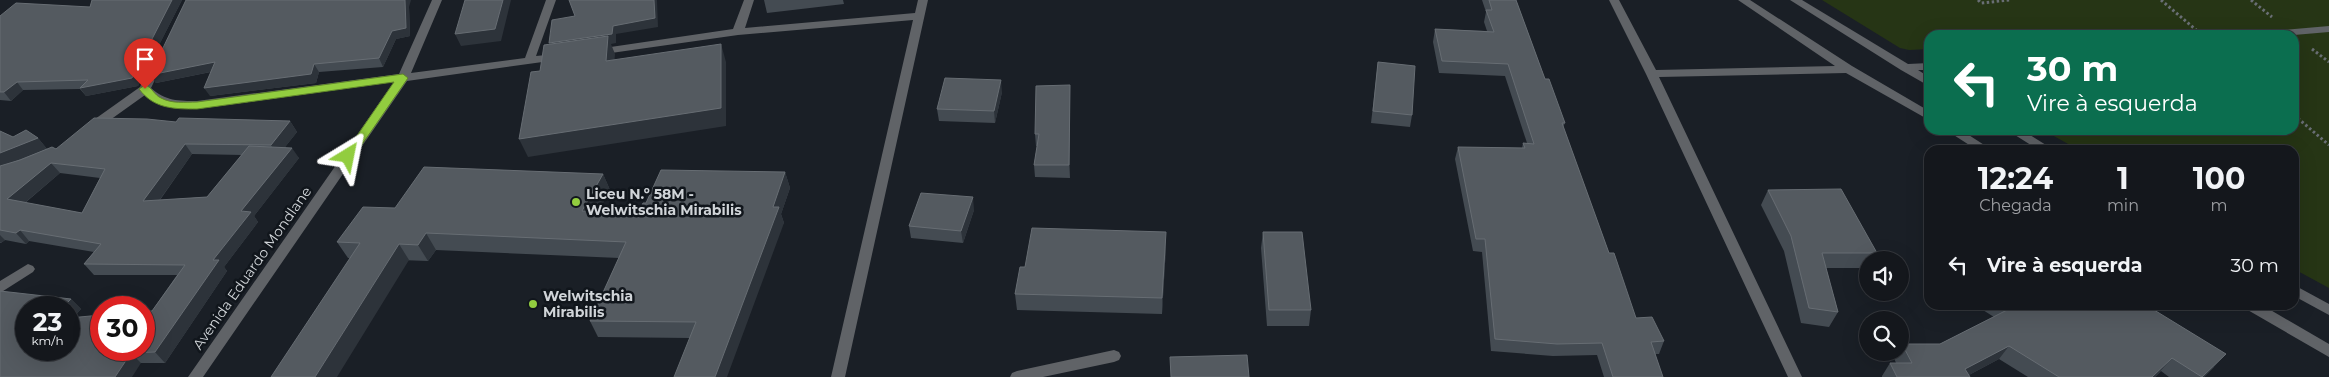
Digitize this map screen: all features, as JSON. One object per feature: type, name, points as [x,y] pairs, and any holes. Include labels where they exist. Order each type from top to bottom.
[{"type":"street","name":"Avenida Eduardo Mondlane","points":[[195,377],[403,78],[438,0]]},
{"type":"street","points":[[528,62],[551,0]]},
{"type":"street","points":[[738,32],[749,0]]},
{"type":"street","points":[[838,377],[923,0]]},
{"type":"street","points":[[1614,0],[1652,74],[1795,377]]},
{"type":"street","points":[[1743,0],[1848,69],[1924,113]]},
{"type":"street","points":[[1795,0],[1924,79]]},
{"type":"street","points":[[586,54],[738,32],[918,16]]},
{"type":"street","points":[[2299,32],[2329,29]]},
{"type":"street","points":[[84,135],[145,89],[162,53]]},
{"type":"street","points":[[145,89],[156,100],[172,105],[197,105],[567,56]]},
{"type":"street","points":[[1905,68],[1924,66]]},
{"type":"street","points":[[1652,74],[1848,69]]},
{"type":"street","points":[[1960,135],[1978,145]]},
{"type":"street","points":[[2022,135],[2039,145]]},
{"type":"street","points":[[0,288],[28,269]]},
{"type":"street","points":[[2299,293],[2329,310]]},
{"type":"street","points":[[2259,310],[2329,351]]},
{"type":"street","points":[[1017,377],[1114,356]]},
{"type":"path","points":[[1978,0],[1981,3],[2010,0]]},
{"type":"path","points":[[2161,0],[2196,30]]},
{"type":"path","points":[[2299,119],[2329,145]]},
{"type":"green space","points":[[1822,0],[2329,0],[2329,288],[2299,272],[2299,145],[2070,145],[2052,135],[2299,135],[2299,30],[1924,30],[1924,49],[1909,50],[1900,48]]},
{"type":"building","points":[[92,0],[172,0],[132,78],[80,88],[88,80],[17,82],[4,92],[0,92],[0,16],[16,3],[90,7]]},
{"type":"building","points":[[186,0],[405,0],[406,28],[392,31],[379,58],[314,64],[311,74],[204,88],[215,62],[150,75]]},
{"type":"building","points":[[465,0],[503,0],[495,29],[455,34]]},
{"type":"building","points":[[569,0],[654,0],[655,18],[613,26],[612,34],[549,43],[552,20],[575,16]]},
{"type":"building","points":[[1489,0],[1516,0],[1545,79],[1549,79],[1565,123],[1562,123],[1609,253],[1614,253],[1636,318],[1652,317],[1664,341],[1651,342],[1663,377],[1613,377],[1602,343],[1557,344],[1495,339],[1485,239],[1476,239],[1458,147],[1525,148],[1523,143],[1534,144],[1508,64],[1442,61],[1435,29],[1494,32],[1486,10],[1492,10]]},
{"type":"building","points":[[608,36],[606,61],[721,44],[721,108],[519,139],[531,72],[540,71],[544,45]]},
{"type":"building","points":[[1378,62],[1415,66],[1412,115],[1373,111]]},
{"type":"building","points":[[945,78],[1001,80],[994,111],[937,109]]},
{"type":"building","points":[[1070,85],[1069,165],[1034,165],[1039,134],[1035,134],[1036,86]]},
{"type":"building","points":[[94,118],[147,119],[176,122],[179,118],[290,121],[271,145],[185,144],[143,201],[207,197],[249,146],[292,148],[241,211],[251,212],[213,260],[219,260],[155,352],[155,307],[185,265],[84,264],[101,244],[20,230],[16,233],[0,230],[0,166],[52,147],[56,149]],"holes":[[[51,163],[105,169],[82,213],[7,199]]]},
{"type":"building","points":[[26,130],[38,138],[0,153],[0,131],[13,137]]},
{"type":"building","points":[[424,167],[603,174],[582,211],[638,214],[643,203],[646,203],[661,170],[785,172],[773,207],[779,207],[715,377],[674,377],[696,322],[590,321],[626,242],[426,233],[418,245],[399,244],[315,377],[271,377],[360,243],[337,242],[363,207],[395,208]]},
{"type":"building","points":[[1841,189],[1876,251],[1822,253],[1838,312],[1809,308],[1791,236],[1768,190]]},
{"type":"building","points":[[921,193],[973,197],[961,231],[909,226]]},
{"type":"building","points":[[1032,228],[1166,232],[1162,298],[1015,294],[1020,267],[1025,267]]},
{"type":"building","points":[[1263,232],[1302,232],[1311,310],[1269,310]]},
{"type":"building","points":[[0,291],[44,296],[15,296],[15,361],[80,361],[80,317],[90,316],[90,361],[126,361],[115,377],[0,377]]},
{"type":"building","points":[[2007,310],[2154,310],[2226,354],[2202,377],[2172,358],[2152,377],[2059,377],[2009,346],[1965,369],[1970,377],[1897,377],[1890,363],[1912,363],[1909,357],[1909,344],[1940,344]]},
{"type":"building","points":[[1247,355],[1249,377],[1171,377],[1170,357]]},
{"type":"place","name":"Liceu N.º 58M - Welwitschia Mirabilis","points":[[576,202]]},
{"type":"place","name":"Welwitschia Mirabilis","points":[[533,304]]},
{"type":"route","points":[[145,89],[156,100],[172,105],[197,105],[403,78],[348,156]]}]
